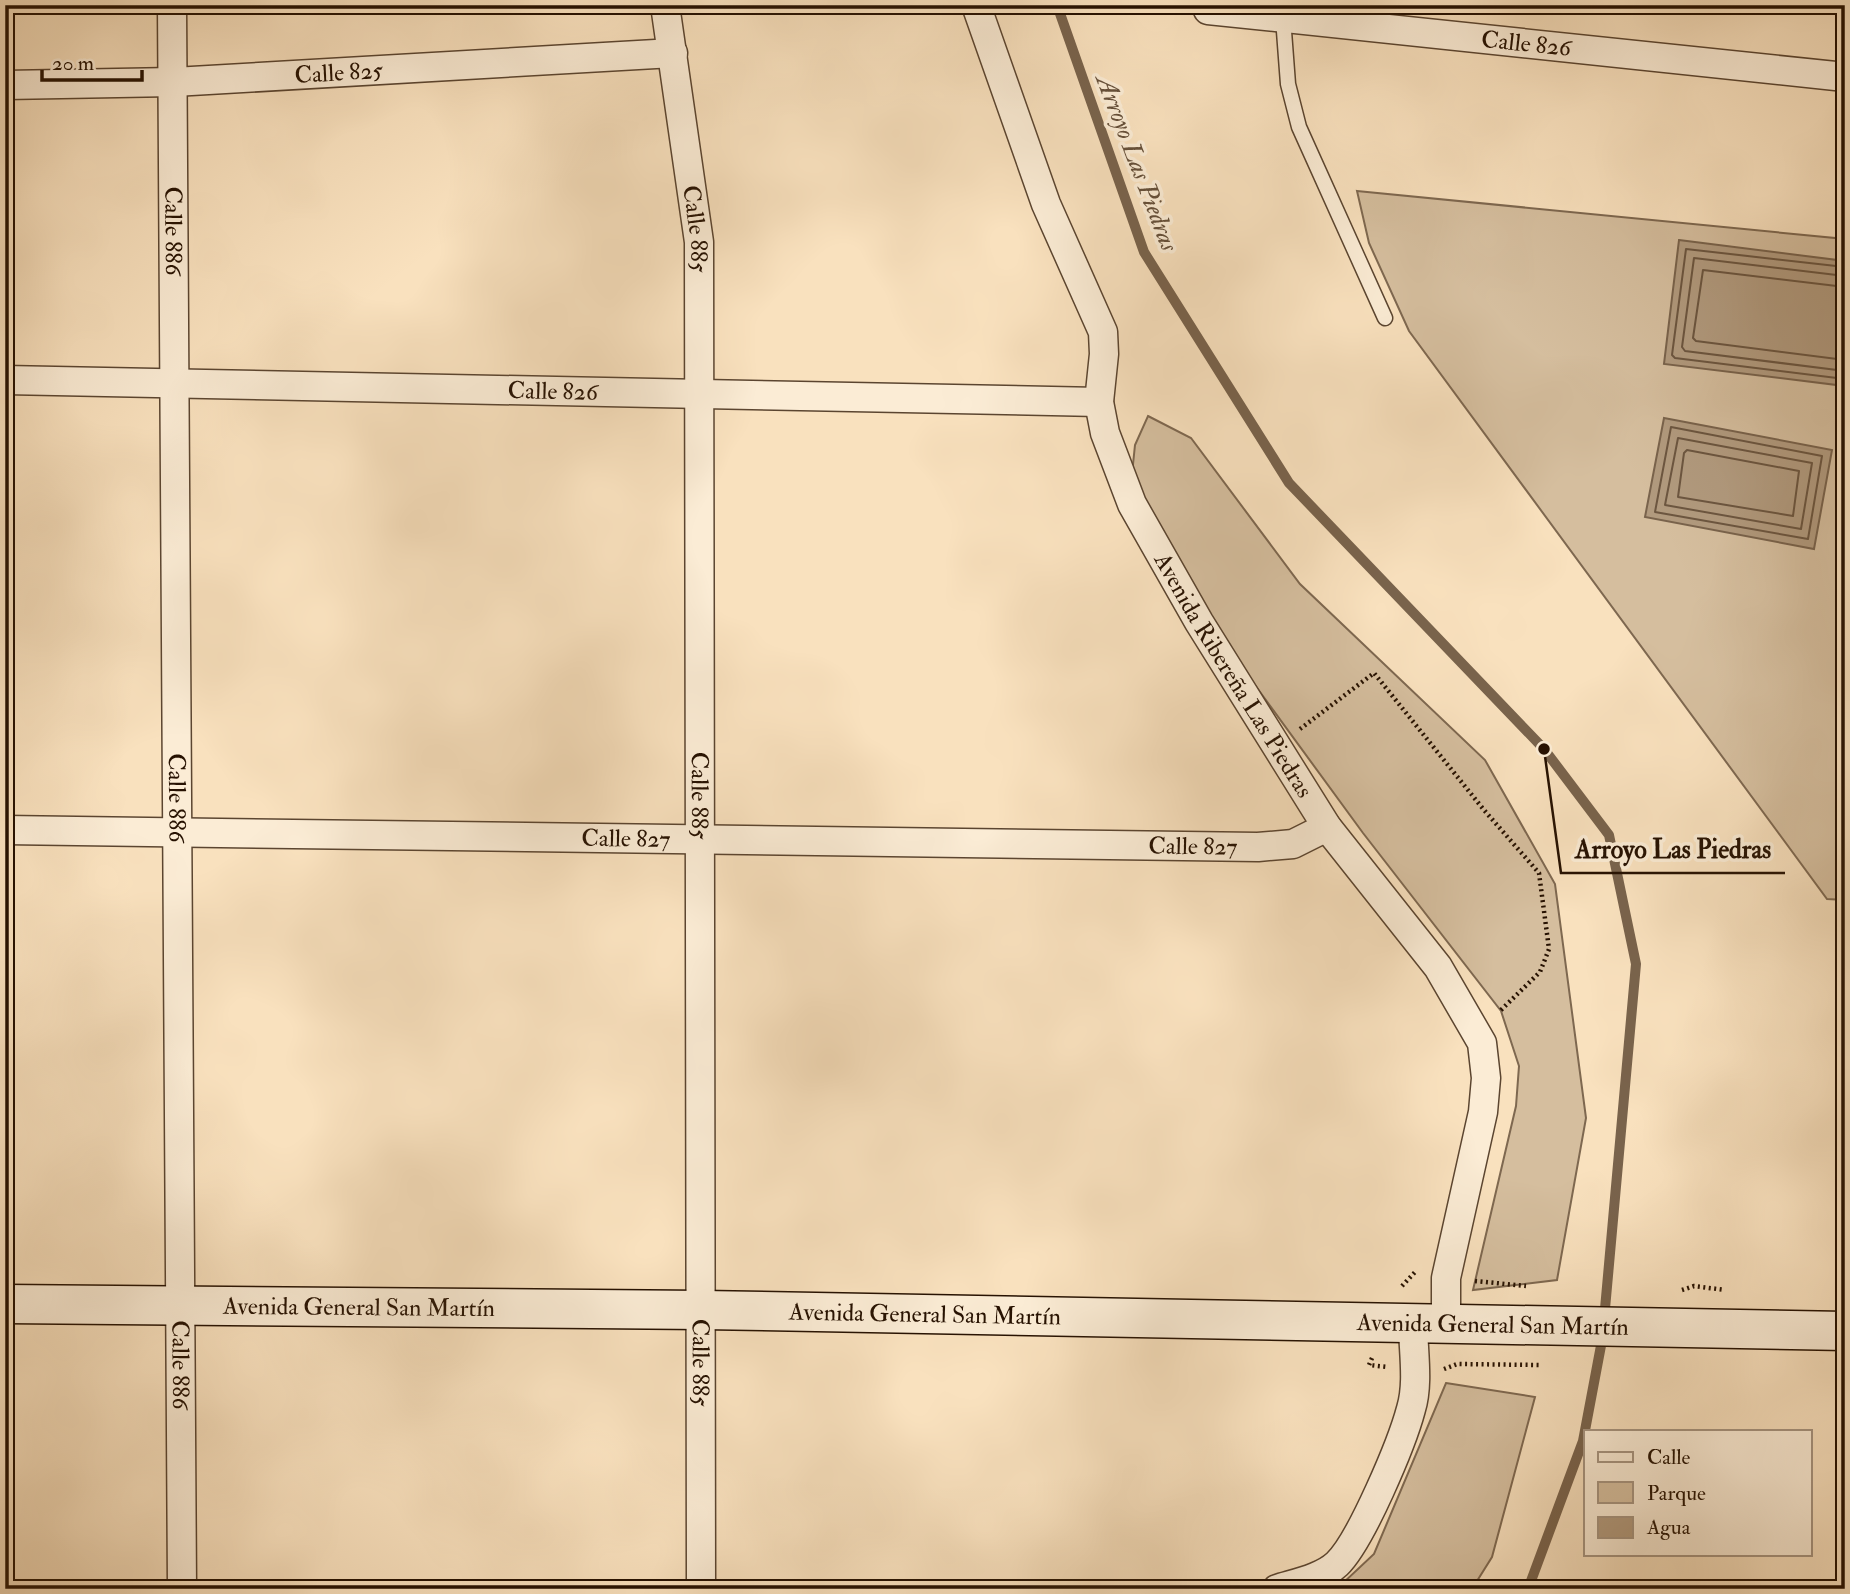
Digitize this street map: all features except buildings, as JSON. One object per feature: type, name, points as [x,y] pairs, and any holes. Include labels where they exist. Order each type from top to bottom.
[{"type":"main road","name":"Avenida General San Martín","points":[[5,1304],[703,1310],[1719,1326],[1845,1331]]},
{"type":"street","name":"Calle 886","points":[[172,5],[182,1589]]},
{"type":"street","name":"Calle 885","points":[[665,5],[699,242],[699,842],[703,1310],[701,1589]]},
{"type":"street","name":"Avenida Ribereña Las Piedras","points":[[976,5],[1046,204],[1103,332],[1104,354],[1099,402],[1105,433],[1132,504],[1199,622],[1327,827],[1438,967],[1482,1043],[1486,1077],[1483,1112],[1446,1278],[1429,1323],[1412,1408],[1367,1517],[1336,1565],[1316,1576],[1278,1589]]},
{"type":"street","name":"Calle 826","points":[[1208,10],[1845,78]]},
{"type":"street","name":"Calle 825","points":[[5,85],[174,82],[673,53]]},
{"type":"street","name":"Calle 826","points":[[5,380],[1099,402]]},
{"type":"street","name":"Calle 827","points":[[5,830],[1258,848],[1293,844],[1327,827]]},
{"type":"lane","points":[[1283,18],[1287,84],[1299,127],[1385,318]]},
{"type":"path","points":[[1297,731],[1374,673],[1484,810],[1539,873],[1549,950],[1540,972],[1491,1020]]},
{"type":"green space","points":[[1357,191],[1845,239],[1845,900],[1827,899],[1409,331],[1369,243]]},
{"type":"green space","points":[[1148,416],[1191,438],[1300,584],[1485,760],[1555,884],[1586,1118],[1557,1280],[1473,1290],[1516,1106],[1519,1066],[1501,1011],[1363,833],[1200,610],[1132,474],[1135,445]]},
{"type":"green space","points":[[1446,1383],[1535,1397],[1492,1557],[1472,1589],[1331,1589],[1341,1585],[1374,1554]]},
{"type":"water","points":[[1679,240],[1845,261],[1845,386],[1664,364]]},
{"type":"water","points":[[1664,418],[1832,450],[1814,549],[1645,517]]},
{"type":"waterway","name":"Arroyo Las Piedras","points":[[1057,5],[1144,252],[1289,483],[1544,749],[1609,835],[1636,964],[1604,1320]]},
{"type":"waterway","name":"Arroyo Las Piedras","points":[[1585,1430],[1603,1335]]},
{"type":"waterway","name":"Arroyo Las Piedras","points":[[1528,1589],[1584,1436]]},
{"type":"place","name":"Arroyo Las Piedras","points":[[1544,749]]}]
